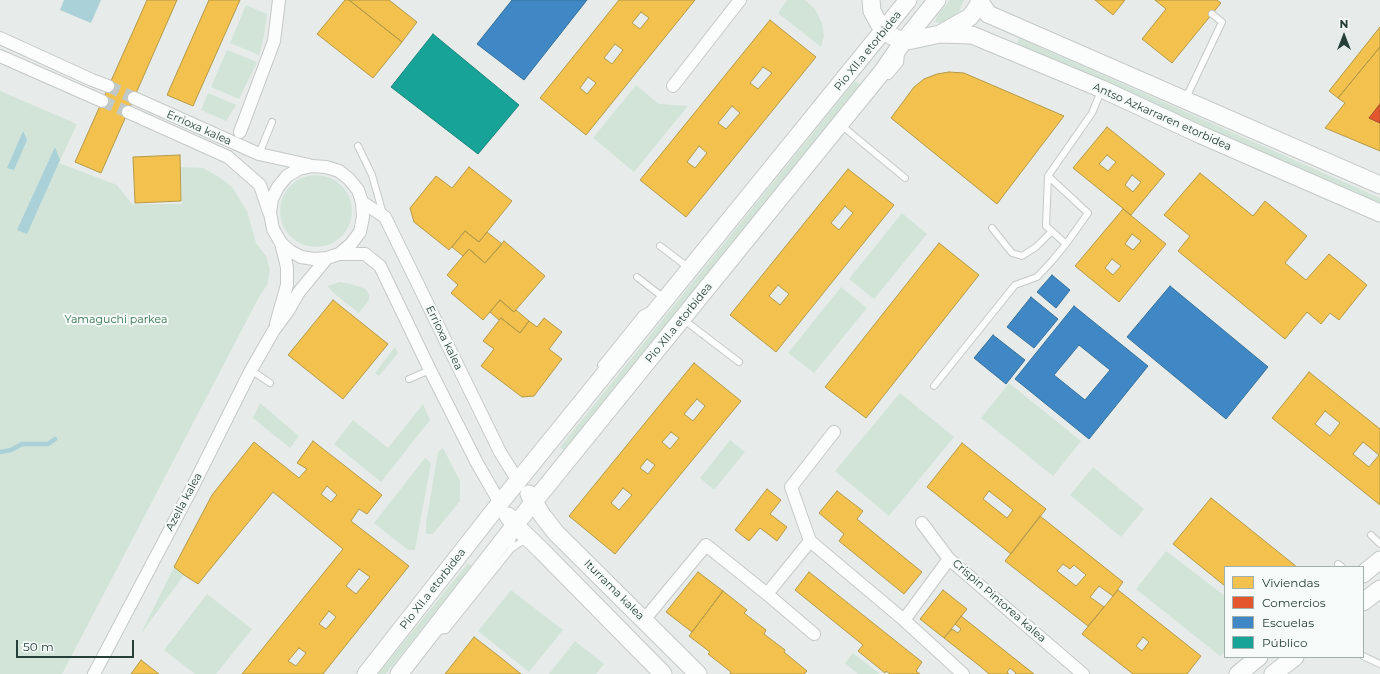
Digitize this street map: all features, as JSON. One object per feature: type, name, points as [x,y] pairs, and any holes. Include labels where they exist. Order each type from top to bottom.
[{"type":"main road","points":[[871,0],[872,11],[883,31],[903,42]]},
{"type":"main road","name":"Pio XII.a etorbidea","points":[[366,674],[500,503],[908,0]]},
{"type":"main road","name":"Pio XII.a etorbidea","points":[[399,674],[515,525],[682,319],[829,144],[845,128],[903,42],[937,0]]},
{"type":"main road","name":"Antso Azkarraren etorbidea","points":[[940,34],[970,17],[980,1],[988,14],[1380,184]]},
{"type":"main road","name":"Antso Azkarraren etorbidea","points":[[903,42],[940,34],[972,35],[1102,90],[1380,213]]},
{"type":"main road","points":[[522,476],[535,501]]},
{"type":"main road","name":"Iturrama kalea","points":[[535,501],[542,515],[556,532],[698,674]]},
{"type":"main road","points":[[500,503],[515,525],[663,674]]},
{"type":"main road","points":[[1364,573],[1380,560]]},
{"type":"main road","points":[[1364,601],[1380,588]]},
{"type":"main road","points":[[1238,674],[1258,658]]},
{"type":"main road","points":[[1273,674],[1294,658]]},
{"type":"street","points":[[240,132],[274,41],[279,0]]},
{"type":"street","points":[[673,86],[740,0]]},
{"type":"street","points":[[0,38],[108,86]]},
{"type":"street","points":[[0,56],[102,101]]},
{"type":"street","name":"Errioxa kalea","points":[[134,98],[259,154],[312,166]]},
{"type":"street","name":"Errioxa kalea","points":[[128,112],[228,157],[260,185],[270,213]]},
{"type":"street","points":[[339,254],[351,244],[360,232],[363,217],[362,202],[358,190],[350,179],[339,171],[326,166],[312,166],[299,169],[287,176],[278,187],[272,199],[270,213],[273,229],[281,242],[290,251],[302,257],[314,259],[327,258],[339,254],[365,254],[380,266],[477,463],[500,503]]},
{"type":"street","name":"Errioxa kalea","points":[[362,202],[384,217],[500,452],[522,476]]},
{"type":"street","name":"Azella kalea","points":[[274,330],[287,285],[287,267],[281,242]]},
{"type":"street","name":"Azella kalea","points":[[94,674],[192,488],[251,370],[274,330],[288,311],[299,292],[327,258]]},
{"type":"street","points":[[834,432],[791,487],[810,541],[904,620],[963,674]]},
{"type":"street","name":"Crispin Pintorea kalea","points":[[922,523],[949,559],[1083,674]]},
{"type":"street","points":[[767,594],[810,541]]},
{"type":"street","points":[[644,620],[706,545],[814,634]]},
{"type":"street","points":[[904,620],[949,559]]},
{"type":"lane","points":[[1185,100],[1222,22],[1212,14]]},
{"type":"lane","name":"Pio XII.a etorbidea","points":[[884,83],[900,63],[903,42]]},
{"type":"lane","points":[[1066,244],[1046,226],[1048,176],[1092,113],[1102,90]]},
{"type":"lane","points":[[259,154],[272,122]]},
{"type":"lane","points":[[845,128],[905,178]]},
{"type":"lane","points":[[358,146],[372,175],[384,217]]},
{"type":"lane","points":[[934,386],[1015,285],[1037,277],[1055,258],[1088,213],[1048,176]]},
{"type":"lane","points":[[992,228],[1012,253],[1022,256],[1036,247],[1052,232]]},
{"type":"lane","points":[[660,246],[690,269]]},
{"type":"lane","points":[[637,277],[663,303]]},
{"type":"lane","name":"Pio XII.a etorbidea","points":[[598,369],[642,314],[663,303]]},
{"type":"lane","points":[[682,319],[739,362]]},
{"type":"lane","points":[[251,370],[270,383]]},
{"type":"lane","points":[[410,379],[430,370]]},
{"type":"lane","name":"Pio XII.a etorbidea","points":[[522,476],[529,455]]},
{"type":"lane","points":[[511,549],[515,525]]},
{"type":"lane","points":[[1371,535],[1380,544]]},
{"type":"lane","points":[[432,632],[446,630],[511,549],[521,542],[532,542]]},
{"type":"lane","points":[[1364,656],[1380,664]]},
{"type":"green space","points":[[787,0],[805,0],[815,9],[822,23],[824,36],[821,47],[778,13]]},
{"type":"green space","points":[[950,0],[964,0],[959,12],[950,19],[940,23],[935,22],[937,16]]},
{"type":"green space","points":[[246,5],[267,14],[264,36],[259,55],[230,43]]},
{"type":"green space","points":[[1019,38],[1380,198],[1380,204],[1017,44]]},
{"type":"green space","points":[[227,50],[257,62],[239,99],[211,87]]},
{"type":"green space","points":[[855,81],[860,84],[565,451],[560,447]]},
{"type":"green space","points":[[636,85],[659,104],[688,106],[634,172],[593,138]]},
{"type":"green space","name":"Yamaguchi parkea","points":[[0,91],[77,124],[59,163],[117,185],[132,204],[182,204],[181,167],[203,168],[219,177],[232,187],[247,211],[256,243],[266,256],[270,269],[267,285],[259,297],[62,674],[0,674]]},
{"type":"green space","points":[[208,93],[236,105],[226,121],[201,110]]},
{"type":"green space","points":[[316,175],[336,181],[346,191],[352,211],[346,231],[336,241],[316,247],[296,241],[286,231],[280,211],[286,191],[296,181]]},
{"type":"green space","points":[[902,213],[927,234],[874,299],[849,279]]},
{"type":"green space","points":[[340,282],[366,289],[369,295],[369,300],[359,313],[327,286]]},
{"type":"green space","points":[[841,287],[867,308],[814,373],[788,353]]},
{"type":"green space","points":[[395,347],[398,353],[379,376],[375,373]]},
{"type":"green space","points":[[1009,383],[1081,441],[1053,476],[981,418]]},
{"type":"green space","points":[[900,393],[954,437],[889,516],[835,471]]},
{"type":"green space","points":[[260,403],[299,436],[290,448],[253,418]]},
{"type":"green space","points":[[423,404],[430,420],[381,482],[334,444],[353,420],[388,448]]},
{"type":"green space","points":[[730,440],[745,452],[714,490],[700,478]]},
{"type":"green space","points":[[443,448],[460,481],[460,501],[433,534],[426,534],[426,523],[438,452]]},
{"type":"green space","points":[[425,458],[431,463],[415,550],[408,550],[374,523]]},
{"type":"green space","points":[[1093,467],[1144,509],[1121,537],[1070,495]]},
{"type":"green space","points":[[1166,551],[1224,595],[1224,653],[1220,656],[1136,589]]},
{"type":"green space","points":[[468,563],[472,566],[386,674],[378,674]]},
{"type":"green space","points":[[174,567],[184,575],[140,635]]},
{"type":"green space","points":[[511,590],[563,630],[529,672],[478,631]]},
{"type":"green space","points":[[207,594],[252,629],[216,674],[195,674],[164,650]]},
{"type":"green space","points":[[575,641],[604,664],[596,674],[549,674]]},
{"type":"green space","points":[[853,653],[880,674],[858,674],[845,663]]},
{"type":"water","points":[[64,0],[101,0],[91,23],[60,10]]},
{"type":"water","points":[[23,131],[27,140],[14,170],[7,168]]},
{"type":"water","points":[[55,147],[60,160],[27,234],[17,230]]},
{"type":"building: Viviendas","points":[[147,0],[177,0],[101,173],[75,162]]},
{"type":"building: Viviendas","points":[[209,0],[240,0],[193,106],[167,95]]},
{"type":"building: Viviendas","points":[[345,0],[349,0],[402,42],[373,78],[317,34]]},
{"type":"building: Viviendas","points":[[349,0],[389,0],[417,22],[402,42]]},
{"type":"building: Viviendas","points":[[619,0],[695,0],[586,135],[540,98]],"holes":[[[641,12],[649,18],[640,29],[632,23]],[[615,44],[623,50],[612,64],[604,58]],[[588,77],[596,83],[587,94],[580,88]]]},
{"type":"building: Viviendas","points":[[1095,0],[1125,0],[1113,15]]},
{"type":"building: Viviendas","points":[[1155,0],[1217,0],[1221,3],[1172,63],[1142,39],[1166,9]]},
{"type":"building: Viviendas","points":[[770,20],[816,57],[686,217],[640,180]],"holes":[[[763,67],[772,73],[758,89],[750,83]],[[732,106],[740,113],[726,129],[718,123]],[[699,146],[707,153],[695,168],[687,162]]]},
{"type":"building: Viviendas","points":[[1380,27],[1380,47],[1338,98],[1329,91]]},
{"type":"building: Viviendas","points":[[1380,47],[1380,104],[1369,118],[1380,123],[1380,151],[1325,128],[1345,103],[1338,98]]},
{"type":"building: Viviendas","points":[[949,72],[964,73],[1064,116],[997,204],[891,118],[914,87],[924,79],[937,74]]},
{"type":"building: Viviendas","points":[[1107,127],[1165,174],[1131,215],[1073,168]],"holes":[[[1107,155],[1116,162],[1108,171],[1099,164]],[[1132,175],[1141,182],[1133,192],[1125,185]]]},
{"type":"building: Viviendas","points":[[180,155],[181,201],[135,203],[133,157]]},
{"type":"building: Viviendas","points":[[469,167],[512,201],[479,242],[465,231],[449,250],[414,222],[410,208],[436,176],[452,188]]},
{"type":"building: Viviendas","points":[[848,169],[894,205],[776,352],[730,315]],"holes":[[[845,206],[853,213],[839,230],[831,223]],[[778,285],[789,294],[780,305],[769,296]]]},
{"type":"building: Viviendas","points":[[1200,173],[1253,216],[1265,201],[1307,236],[1285,263],[1306,280],[1329,254],[1367,285],[1339,320],[1330,313],[1321,324],[1307,312],[1285,339],[1178,251],[1190,236],[1164,215]]},
{"type":"building: Viviendas","points":[[1123,209],[1166,244],[1119,302],[1075,266]],"holes":[[[1132,234],[1141,241],[1133,250],[1125,244]],[[1112,259],[1121,266],[1113,275],[1105,268]]]},
{"type":"building: Viviendas","points":[[465,231],[479,242],[487,232],[502,244],[485,263],[469,249],[463,256],[452,247]]},
{"type":"building: Viviendas","points":[[504,241],[545,276],[514,312],[500,300],[483,320],[451,293],[458,285],[447,275],[469,249],[485,263]]},
{"type":"building: Viviendas","points":[[939,243],[979,275],[866,418],[825,387]]},
{"type":"building: Viviendas","points":[[333,300],[388,344],[343,399],[288,355]]},
{"type":"building: Viviendas","points":[[500,300],[514,312],[516,310],[529,321],[520,333],[501,318],[499,320],[490,312]]},
{"type":"building: Viviendas","points":[[501,318],[520,333],[529,321],[537,327],[544,318],[562,332],[549,349],[562,359],[534,396],[522,397],[481,366],[494,349],[483,341]]},
{"type":"building: Viviendas","points":[[694,363],[741,401],[615,554],[569,516]],"holes":[[[697,399],[705,406],[693,421],[684,414]],[[671,432],[679,438],[670,449],[662,442]],[[647,459],[655,465],[648,474],[640,468]],[[623,488],[632,495],[619,510],[611,503]]]},
{"type":"building: Viviendas","points":[[1309,372],[1380,429],[1380,505],[1272,418]],"holes":[[[1325,411],[1340,423],[1330,436],[1315,424]],[[1363,442],[1379,455],[1369,467],[1353,454]]]},
{"type":"building: Viviendas","points":[[313,441],[382,495],[367,514],[359,509],[351,521],[409,566],[323,674],[242,674],[343,549],[273,492],[198,584],[174,567],[212,495],[254,442],[299,478],[307,469],[297,463]],"holes":[[[327,486],[337,495],[331,502],[321,494]],[[359,569],[370,577],[356,594],[346,586]],[[329,611],[336,617],[326,629],[319,624]],[[299,648],[306,653],[296,666],[288,661]]]},
{"type":"building: Viviendas","points":[[962,443],[1046,509],[1011,554],[927,487]],"holes":[[[989,491],[1013,510],[1007,518],[983,499]]]},
{"type":"building: Viviendas","points":[[767,489],[781,500],[770,514],[787,527],[777,541],[760,528],[749,541],[735,530]]},
{"type":"building: Viviendas","points":[[837,491],[863,511],[857,519],[922,572],[904,594],[839,541],[844,534],[819,513]]},
{"type":"building: Viviendas","points":[[1211,498],[1296,566],[1224,566],[1224,585],[1173,544]]},
{"type":"building: Viviendas","points":[[1040,516],[1123,582],[1113,596],[1099,586],[1090,597],[1104,607],[1088,626],[1005,561]],"holes":[[[1063,564],[1070,569],[1074,565],[1086,575],[1076,586],[1057,571]]]},
{"type":"building: Viviendas","points":[[698,572],[723,591],[692,632],[666,612]]},
{"type":"building: Viviendas","points":[[809,572],[922,662],[916,671],[920,674],[890,674],[886,671],[885,673],[858,651],[863,645],[795,590]]},
{"type":"building: Viviendas","points":[[943,590],[967,609],[944,638],[920,619]]},
{"type":"building: Viviendas","points":[[1118,590],[1201,656],[1187,674],[1133,674],[1082,634]],"holes":[[[1143,637],[1149,642],[1142,651],[1136,646]]]},
{"type":"building: Viviendas","points":[[723,591],[747,610],[744,613],[766,630],[764,634],[785,650],[784,652],[807,671],[804,674],[730,674],[731,672],[708,654],[710,652],[689,636]]},
{"type":"building: Viviendas","points":[[961,616],[1034,674],[1015,674],[1016,673],[1010,668],[1007,672],[1009,674],[989,674],[944,638],[952,629],[958,633],[961,629],[955,624]]},
{"type":"building: Viviendas","points":[[474,637],[500,657],[521,674],[445,674]]},
{"type":"building: Viviendas","points":[[141,660],[159,674],[131,674]]},
{"type":"building: Comercios","points":[[1380,104],[1380,123],[1369,118]]},
{"type":"building: Escuelas","points":[[512,0],[587,0],[524,80],[477,44]]},
{"type":"building: Escuelas","points":[[1052,275],[1070,290],[1056,308],[1037,292]]},
{"type":"building: Escuelas","points":[[1170,286],[1268,367],[1226,419],[1127,337]]},
{"type":"building: Escuelas","points":[[1031,297],[1058,319],[1034,348],[1007,327]]},
{"type":"building: Escuelas","points":[[1074,306],[1148,366],[1089,439],[1015,379]],"holes":[[[1079,345],[1110,370],[1085,400],[1054,375]]]},
{"type":"building: Escuelas","points":[[993,335],[1025,360],[1006,384],[974,358]]},
{"type":"building: Público","points":[[433,34],[519,105],[478,154],[391,87]]},
{"type":"waterway","points":[[0,452],[11,450],[22,444],[48,444],[55,439]]},
{"type":"tunnel","points":[[108,86],[134,98]]},
{"type":"tunnel","points":[[102,101],[128,112]]}]
